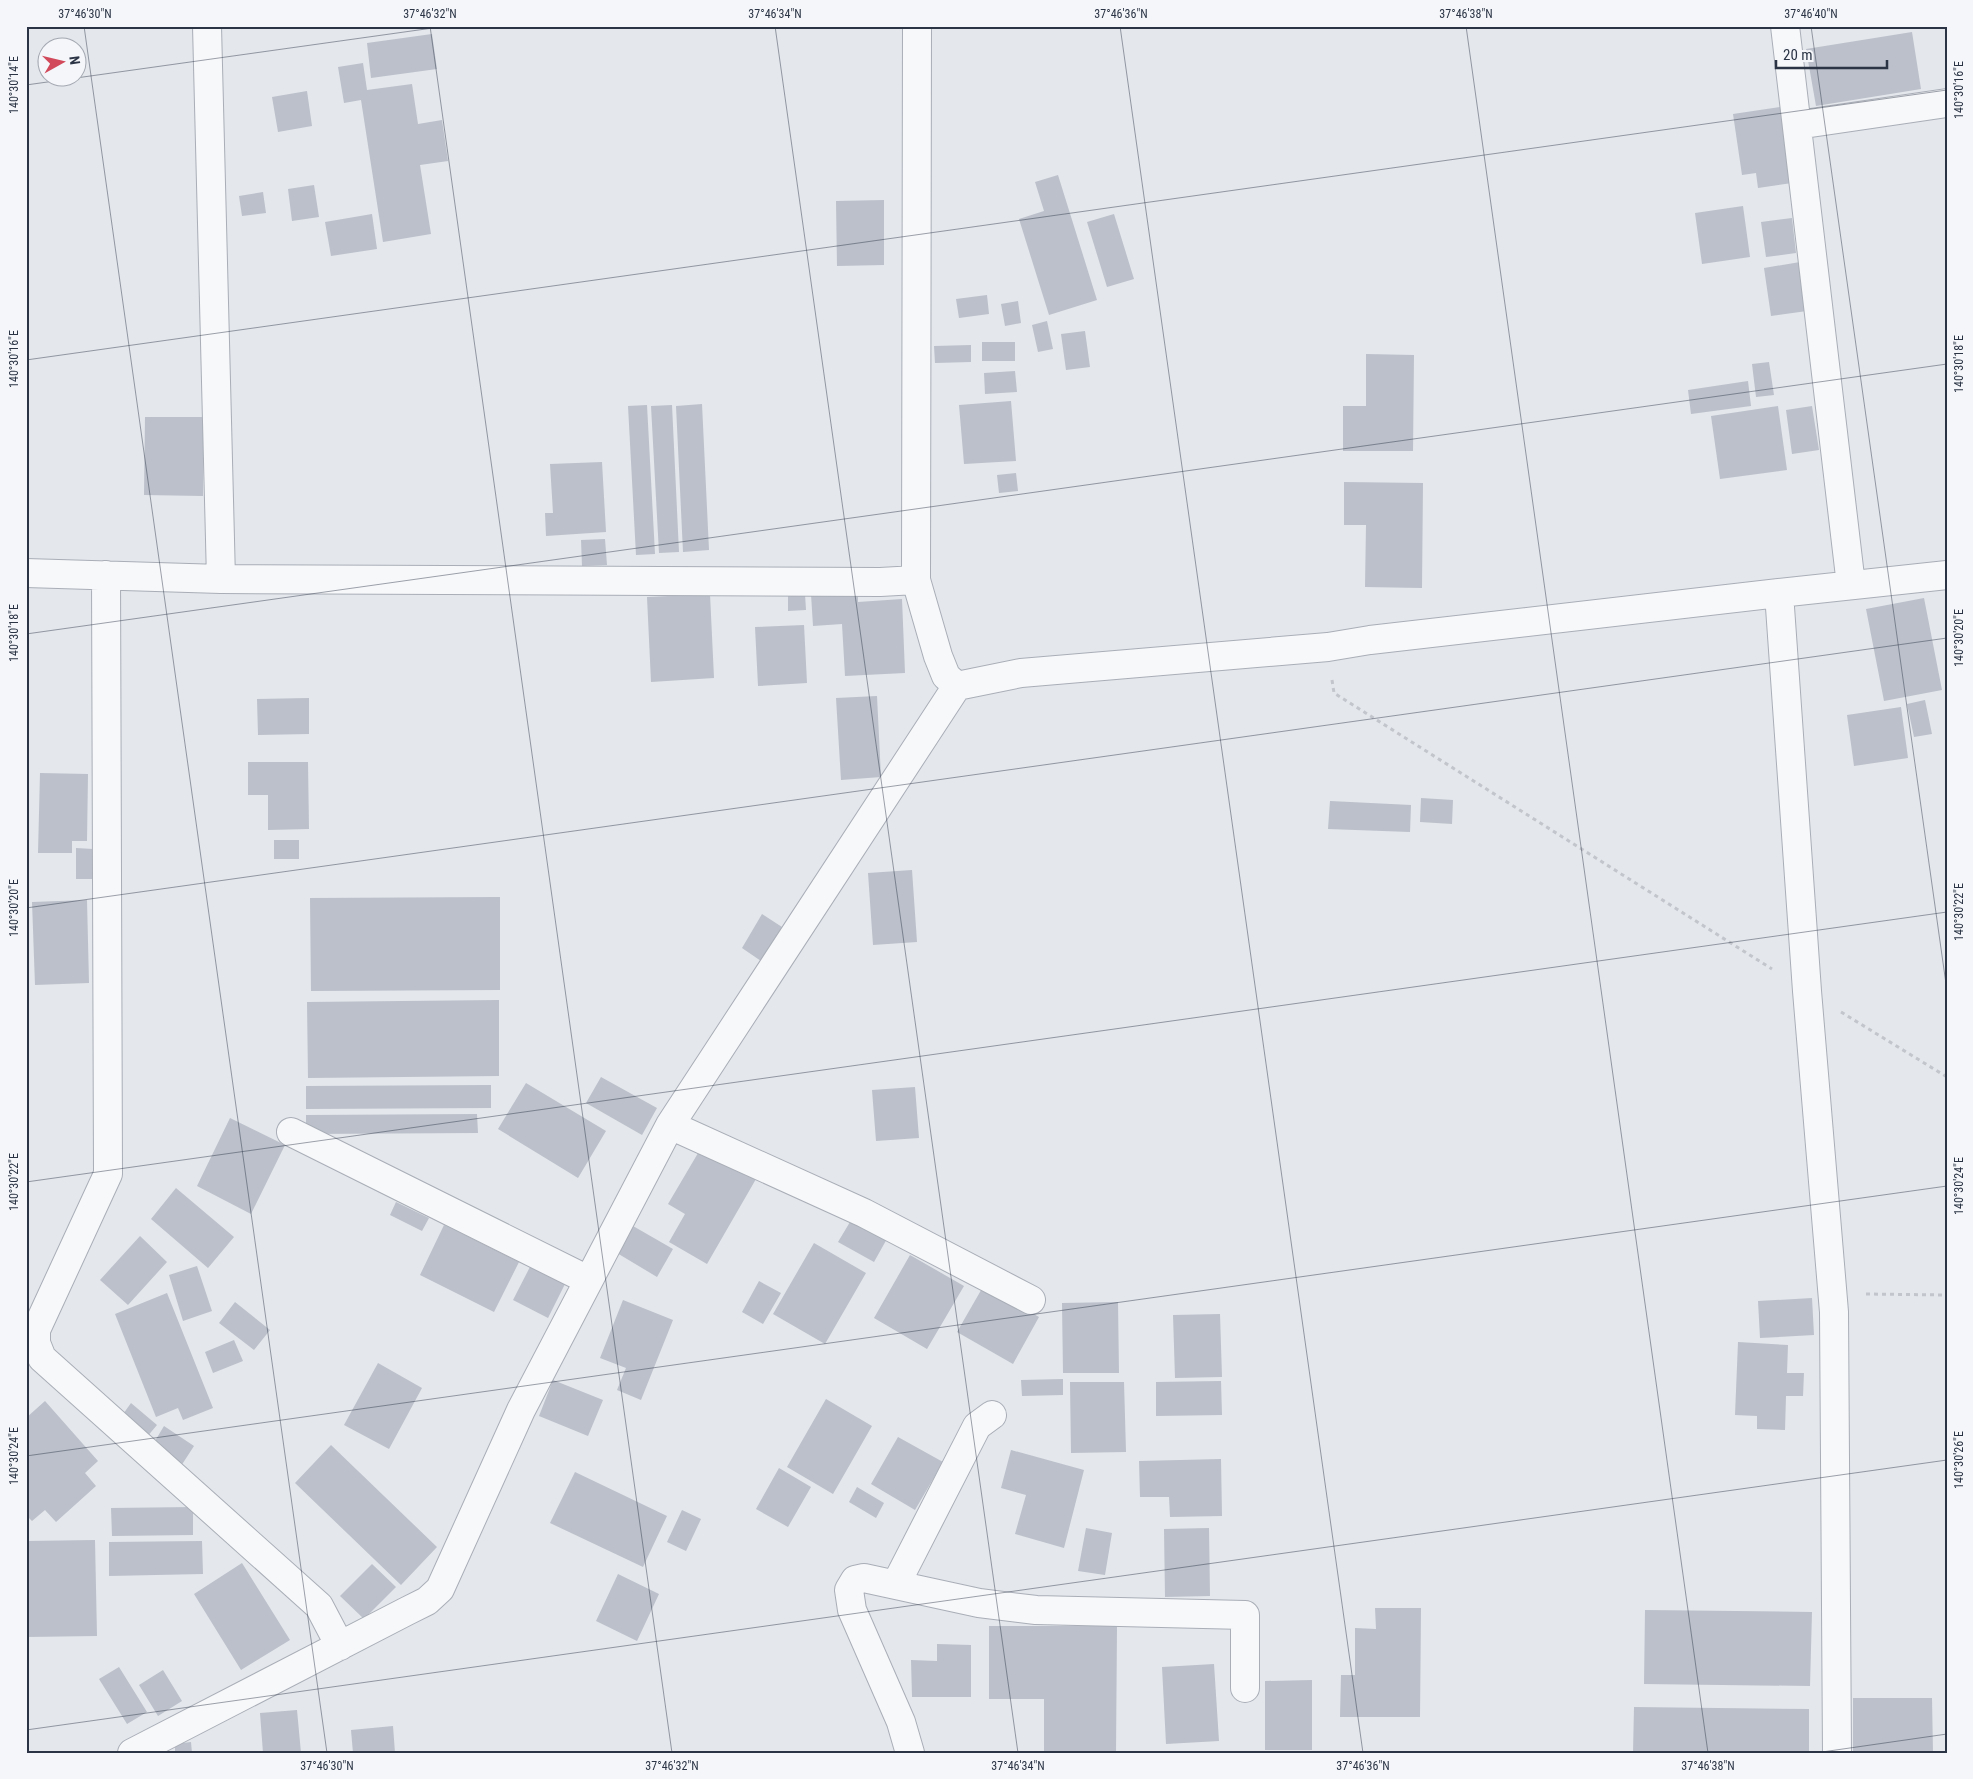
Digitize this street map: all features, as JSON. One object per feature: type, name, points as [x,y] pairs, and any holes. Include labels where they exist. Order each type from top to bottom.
[{"type":"street","points":[[208,26],[220,579]]},
{"type":"street","points":[[917,26],[916,580],[938,656],[946,676],[957,686]]},
{"type":"street","points":[[1785,26],[1851,585]]},
{"type":"street","points":[[1796,125],[1947,103]]},
{"type":"street","points":[[26,573],[220,579],[880,582],[916,580]]},
{"type":"street","points":[[106,575],[108,1174],[36,1330],[36,1343],[42,1358],[319,1606],[340,1646]]},
{"type":"street","points":[[132,1753],[427,1601],[440,1589],[521,1410],[670,1125],[957,686],[1021,673],[1328,647],[1370,640],[1779,592],[1947,575]]},
{"type":"street","points":[[1779,592],[1807,991],[1833,1294],[1837,1753]]},
{"type":"street","points":[[670,1125],[864,1214],[1030,1300]]},
{"type":"street","points":[[291,1132],[588,1280]]},
{"type":"street","points":[[896,1584],[977,1426],[992,1415]]},
{"type":"street","points":[[910,1753],[901,1722],[852,1610],[849,1590],[855,1580],[864,1578],[979,1603],[1036,1610],[1245,1615],[1245,1688]]},
{"type":"path","points":[[1328,647],[1334,693],[1947,1077]]},
{"type":"path","points":[[1833,1294],[1947,1295]]},
{"type":"building","points":[[1912,32],[1921,89],[1816,106],[1806,49]]},
{"type":"building","points":[[432,34],[437,69],[371,78],[367,43]]},
{"type":"building","points":[[363,63],[367,90],[412,84],[418,124],[442,120],[448,161],[420,165],[431,234],[383,242],[361,100],[344,103],[338,67]]},
{"type":"building","points":[[307,91],[312,126],[278,132],[272,97]]},
{"type":"building","points":[[1780,107],[1792,183],[1758,188],[1756,173],[1742,175],[1733,114]]},
{"type":"building","points":[[1058,175],[1097,300],[1049,315],[1019,219],[1044,211],[1035,182]]},
{"type":"building","points":[[314,185],[319,217],[292,221],[288,189]]},
{"type":"building","points":[[263,192],[266,213],[242,216],[239,196]]},
{"type":"building","points":[[884,200],[884,265],[837,266],[836,201]]},
{"type":"building","points":[[1743,206],[1750,257],[1702,264],[1695,213]]},
{"type":"building","points":[[372,214],[377,249],[331,256],[325,222]]},
{"type":"building","points":[[1114,214],[1134,279],[1107,287],[1087,222]]},
{"type":"building","points":[[1792,218],[1796,253],[1766,257],[1761,222]]},
{"type":"building","points":[[1800,262],[1807,311],[1771,316],[1764,268]]},
{"type":"building","points":[[987,295],[989,314],[959,318],[956,299]]},
{"type":"building","points":[[1018,301],[1021,323],[1005,326],[1001,304]]},
{"type":"building","points":[[1047,321],[1053,349],[1038,352],[1032,325]]},
{"type":"building","points":[[1085,331],[1090,367],[1066,370],[1061,334]]},
{"type":"building","points":[[982,342],[1015,342],[1015,361],[982,361]]},
{"type":"building","points":[[971,345],[971,362],[935,363],[934,346]]},
{"type":"building","points":[[1366,354],[1414,355],[1413,451],[1343,451],[1343,406],[1366,406]]},
{"type":"building","points":[[1769,362],[1774,395],[1756,397],[1752,364]]},
{"type":"building","points":[[1015,371],[1017,392],[985,394],[984,373]]},
{"type":"building","points":[[1748,381],[1751,406],[1691,414],[1688,390]]},
{"type":"building","points":[[1011,401],[1016,461],[964,464],[959,405]]},
{"type":"building","points":[[702,404],[709,550],[683,552],[676,406]]},
{"type":"building","points":[[647,405],[655,554],[636,555],[628,406]]},
{"type":"building","points":[[672,405],[679,552],[659,553],[651,406]]},
{"type":"building","points":[[1778,406],[1787,470],[1720,479],[1711,416]]},
{"type":"building","points":[[1812,406],[1819,450],[1792,454],[1786,410]]},
{"type":"building","points":[[145,417],[203,417],[203,496],[144,495]]},
{"type":"building","points":[[602,462],[606,532],[546,536],[545,513],[553,513],[550,464]]},
{"type":"building","points":[[1016,473],[1018,491],[999,493],[997,475]]},
{"type":"building","points":[[1344,482],[1423,483],[1422,588],[1365,587],[1366,525],[1344,525]]},
{"type":"building","points":[[605,539],[607,565],[582,566],[581,540]]},
{"type":"building","points":[[858,591],[858,602],[902,599],[905,673],[845,676],[842,624],[813,626],[811,594]]},
{"type":"building","points":[[710,594],[714,678],[651,682],[647,597]]},
{"type":"building","points":[[805,594],[806,610],[788,611],[788,595]]},
{"type":"building","points":[[1924,598],[1942,690],[1884,701],[1866,609]]},
{"type":"building","points":[[804,625],[807,683],[758,686],[755,627]]},
{"type":"building","points":[[877,696],[881,777],[841,780],[836,698]]},
{"type":"building","points":[[309,698],[309,734],[258,735],[257,699]]},
{"type":"building","points":[[1925,700],[1932,734],[1914,737],[1907,704]]},
{"type":"building","points":[[1901,707],[1908,758],[1854,766],[1847,715]]},
{"type":"building","points":[[248,762],[308,762],[309,829],[268,830],[268,795],[248,795]]},
{"type":"building","points":[[40,773],[88,774],[87,841],[72,841],[72,853],[38,853]]},
{"type":"building","points":[[1421,798],[1453,800],[1452,824],[1420,822]]},
{"type":"building","points":[[1330,801],[1411,805],[1410,832],[1328,829]]},
{"type":"building","points":[[274,840],[299,840],[299,859],[274,859]]},
{"type":"building","points":[[76,848],[93,849],[92,879],[76,879]]},
{"type":"building","points":[[912,870],[917,942],[873,945],[868,873]]},
{"type":"building","points":[[500,897],[500,990],[311,991],[310,898]]},
{"type":"building","points":[[87,900],[89,983],[35,985],[32,902]]},
{"type":"building","points":[[762,914],[782,927],[761,961],[742,948]]},
{"type":"building","points":[[499,1000],[499,1076],[308,1078],[307,1002]]},
{"type":"building","points":[[601,1077],[657,1108],[642,1135],[586,1103]]},
{"type":"building","points":[[526,1083],[606,1131],[578,1178],[498,1129]]},
{"type":"building","points":[[491,1085],[491,1108],[306,1109],[306,1086]]},
{"type":"building","points":[[915,1087],[919,1138],[876,1141],[872,1090]]},
{"type":"building","points":[[477,1114],[478,1133],[306,1134],[306,1115]]},
{"type":"building","points":[[230,1118],[285,1145],[251,1214],[197,1186]]},
{"type":"building","points":[[701,1148],[756,1179],[707,1264],[669,1242],[685,1214],[668,1204]]},
{"type":"building","points":[[176,1188],[234,1237],[208,1268],[151,1219]]},
{"type":"building","points":[[396,1202],[429,1218],[422,1231],[390,1215]]},
{"type":"building","points":[[853,1217],[888,1237],[874,1262],[838,1242]]},
{"type":"building","points":[[444,1225],[519,1262],[494,1312],[420,1275]]},
{"type":"building","points":[[633,1226],[673,1249],[657,1277],[617,1253]]},
{"type":"building","points":[[140,1236],[167,1262],[128,1305],[100,1280]]},
{"type":"building","points":[[814,1243],[866,1273],[825,1344],[773,1314]]},
{"type":"building","points":[[910,1255],[964,1286],[927,1349],[874,1318]]},
{"type":"building","points":[[532,1263],[567,1280],[548,1318],[513,1300]]},
{"type":"building","points":[[197,1266],[212,1311],[183,1321],[169,1275]]},
{"type":"building","points":[[759,1281],[781,1293],[763,1324],[742,1312]]},
{"type":"building","points":[[984,1285],[1039,1317],[1013,1364],[957,1332]]},
{"type":"building","points":[[167,1293],[213,1408],[183,1420],[178,1408],[156,1417],[115,1314]]},
{"type":"building","points":[[1812,1298],[1814,1335],[1760,1338],[1758,1301]]},
{"type":"building","points":[[623,1300],[673,1320],[641,1400],[617,1390],[626,1368],[600,1358]]},
{"type":"building","points":[[235,1302],[270,1330],[254,1350],[219,1323]]},
{"type":"building","points":[[1118,1302],[1119,1373],[1063,1373],[1062,1303]]},
{"type":"building","points":[[1220,1314],[1222,1377],[1175,1378],[1173,1315]]},
{"type":"building","points":[[234,1340],[243,1361],[213,1373],[205,1352]]},
{"type":"building","points":[[1738,1342],[1788,1345],[1787,1373],[1804,1373],[1803,1396],[1786,1396],[1785,1430],[1757,1429],[1757,1416],[1735,1415]]},
{"type":"building","points":[[378,1363],[422,1388],[389,1449],[344,1425]]},
{"type":"building","points":[[1063,1379],[1063,1395],[1022,1396],[1021,1380]]},
{"type":"building","points":[[553,1380],[603,1400],[588,1436],[539,1416]]},
{"type":"building","points":[[1221,1381],[1222,1415],[1156,1416],[1156,1382]]},
{"type":"building","points":[[1070,1382],[1124,1382],[1126,1452],[1071,1453]]},
{"type":"building","points":[[826,1399],[872,1426],[833,1494],[787,1467]]},
{"type":"building","points":[[45,1401],[98,1461],[85,1473],[96,1486],[56,1522],[45,1510],[32,1521],[26,1515],[26,1418]]},
{"type":"building","points":[[131,1403],[157,1425],[146,1438],[121,1417]]},
{"type":"building","points":[[164,1426],[194,1446],[181,1466],[152,1446]]},
{"type":"building","points":[[898,1437],[943,1462],[915,1510],[871,1484]]},
{"type":"building","points":[[331,1445],[437,1547],[401,1585],[295,1483]]},
{"type":"building","points":[[1011,1450],[1084,1470],[1064,1548],[1015,1534],[1026,1495],[1001,1488]]},
{"type":"building","points":[[1221,1459],[1222,1516],[1170,1517],[1169,1497],[1140,1497],[1139,1461]]},
{"type":"building","points":[[779,1468],[811,1487],[788,1527],[756,1509]]},
{"type":"building","points":[[575,1472],[667,1516],[643,1567],[550,1523]]},
{"type":"building","points":[[857,1487],[884,1503],[876,1518],[849,1502]]},
{"type":"building","points":[[193,1507],[193,1535],[112,1536],[111,1508]]},
{"type":"building","points":[[682,1510],[701,1519],[686,1551],[667,1542]]},
{"type":"building","points":[[1086,1528],[1112,1533],[1105,1575],[1078,1571]]},
{"type":"building","points":[[1209,1528],[1210,1596],[1165,1597],[1164,1529]]},
{"type":"building","points":[[95,1540],[97,1636],[26,1637],[26,1541]]},
{"type":"building","points":[[202,1541],[203,1574],[109,1576],[109,1542]]},
{"type":"building","points":[[242,1563],[290,1640],[241,1670],[194,1594]]},
{"type":"building","points":[[372,1564],[396,1587],[364,1619],[340,1596]]},
{"type":"building","points":[[618,1574],[659,1594],[637,1641],[596,1621]]},
{"type":"building","points":[[1375,1608],[1421,1608],[1420,1717],[1340,1717],[1341,1675],[1355,1675],[1355,1628],[1376,1629]]},
{"type":"building","points":[[1645,1610],[1812,1612],[1810,1686],[1644,1684]]},
{"type":"building","points":[[989,1626],[1117,1626],[1116,1753],[1044,1753],[1044,1699],[989,1699]]},
{"type":"building","points":[[937,1644],[971,1645],[971,1697],[912,1697],[911,1660],[937,1661]]},
{"type":"building","points":[[1214,1664],[1219,1741],[1166,1744],[1162,1667]]},
{"type":"building","points":[[119,1667],[147,1712],[127,1724],[99,1679]]},
{"type":"building","points":[[163,1670],[182,1701],[158,1716],[139,1685]]},
{"type":"building","points":[[1312,1680],[1312,1750],[1265,1750],[1265,1681]]},
{"type":"building","points":[[1853,1698],[1932,1698],[1933,1753],[1853,1753]]},
{"type":"building","points":[[1634,1707],[1809,1709],[1809,1753],[1633,1753]]},
{"type":"building","points":[[297,1710],[301,1753],[263,1753],[260,1713]]},
{"type":"building","points":[[393,1726],[395,1753],[353,1753],[351,1730]]},
{"type":"building","points":[[191,1742],[192,1753],[175,1753],[175,1744]]}]
